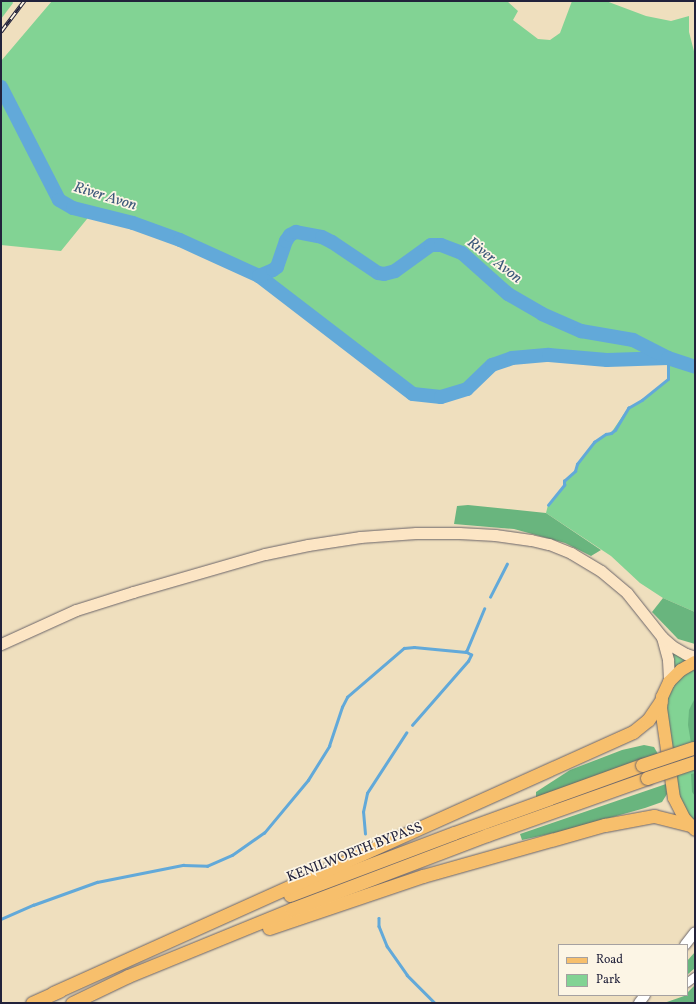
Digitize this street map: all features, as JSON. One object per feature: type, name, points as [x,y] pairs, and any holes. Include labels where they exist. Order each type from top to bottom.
[{"type":"highway","points":[[53,993],[633,732],[648,720],[661,701]]},
{"type":"highway","name":"KENILWORTH BYPASS","points":[[32,1003],[338,876],[536,802],[694,748]]},
{"type":"highway","points":[[72,1003],[128,976],[415,862],[695,762]]},
{"type":"highway","points":[[184,954],[241,938],[423,876],[605,825],[648,816],[661,816],[692,827]]},
{"type":"main road","points":[[1,644],[76,610],[244,560],[332,541],[422,533],[471,533],[514,537],[549,544],[566,551],[601,571],[641,608],[662,637],[680,651],[695,657]]},
{"type":"main road","points":[[662,637],[668,660],[669,682]]},
{"type":"main road","points":[[692,827],[674,798],[662,726],[661,701],[669,682],[681,670],[695,662]]},
{"type":"street","points":[[686,944],[695,932]]},
{"type":"green space","points":[[1,1],[12,1],[13,3],[1,19]]},
{"type":"green space","points":[[52,1],[507,1],[518,11],[513,20],[538,39],[550,40],[560,33],[572,1],[606,1],[646,16],[671,21],[689,16],[689,32],[695,55],[695,612],[663,598],[640,583],[611,556],[546,513],[548,505],[564,485],[564,481],[575,471],[577,464],[594,442],[606,434],[611,433],[628,408],[642,400],[668,379],[668,358],[607,360],[549,355],[512,358],[492,365],[467,389],[441,397],[413,394],[259,276],[180,240],[133,223],[91,214],[61,251],[1,245],[1,61]]},
{"type":"green space","points":[[468,505],[546,513],[601,550],[591,556],[565,543],[514,529],[454,524],[457,506]]},
{"type":"green space","points":[[663,598],[695,612],[695,644],[678,639],[652,612]]},
{"type":"green space","points":[[671,650],[689,660],[673,671]]},
{"type":"green space","points":[[695,667],[695,823],[678,801],[665,703],[674,683]]},
{"type":"green space","points":[[695,698],[695,742],[691,743],[688,725],[689,710]]},
{"type":"green space","points":[[644,745],[654,747],[658,754],[536,798],[536,792],[570,770],[622,750]]},
{"type":"green space","points":[[695,773],[695,796],[692,792],[691,774]]},
{"type":"green space","points":[[666,784],[667,794],[662,802],[563,831],[522,840],[520,834]]},
{"type":"green space","points":[[695,952],[695,968],[688,974],[688,960]]},
{"type":"green space","points":[[695,985],[695,1003],[664,1003],[688,996],[688,992]]},
{"type":"waterway","name":"River Avon","points":[[1,87],[59,200],[73,208],[133,223],[180,240],[259,276],[413,394],[441,397],[467,389],[492,365],[512,358],[549,355],[607,360],[668,358]]},
{"type":"waterway","name":"River Avon","points":[[259,276],[277,267],[286,241],[290,235],[296,232],[322,237],[332,242],[378,273],[384,274],[395,271],[431,245],[441,245],[462,253],[508,294],[542,314],[581,331],[633,340],[668,358],[695,367]]},
{"type":"waterway","points":[[548,505],[564,485],[564,481],[575,471],[577,464],[594,442],[615,430],[628,408],[642,400],[668,379],[668,358]]},
{"type":"waterway","points":[[490,597],[507,564]]},
{"type":"waterway","points":[[412,725],[468,661],[471,655],[466,652],[484,609]]},
{"type":"waterway","points":[[1,919],[33,905],[97,882],[183,865],[207,866],[232,855],[264,833],[308,780],[329,746],[342,707],[347,697],[404,648],[414,647],[466,652]]},
{"type":"waterway","points":[[365,834],[363,812],[367,793],[406,733]]},
{"type":"waterway","points":[[379,918],[379,926],[387,946],[407,975],[435,1003]]},
{"type":"railway","points":[[1,32],[24,1]]}]
